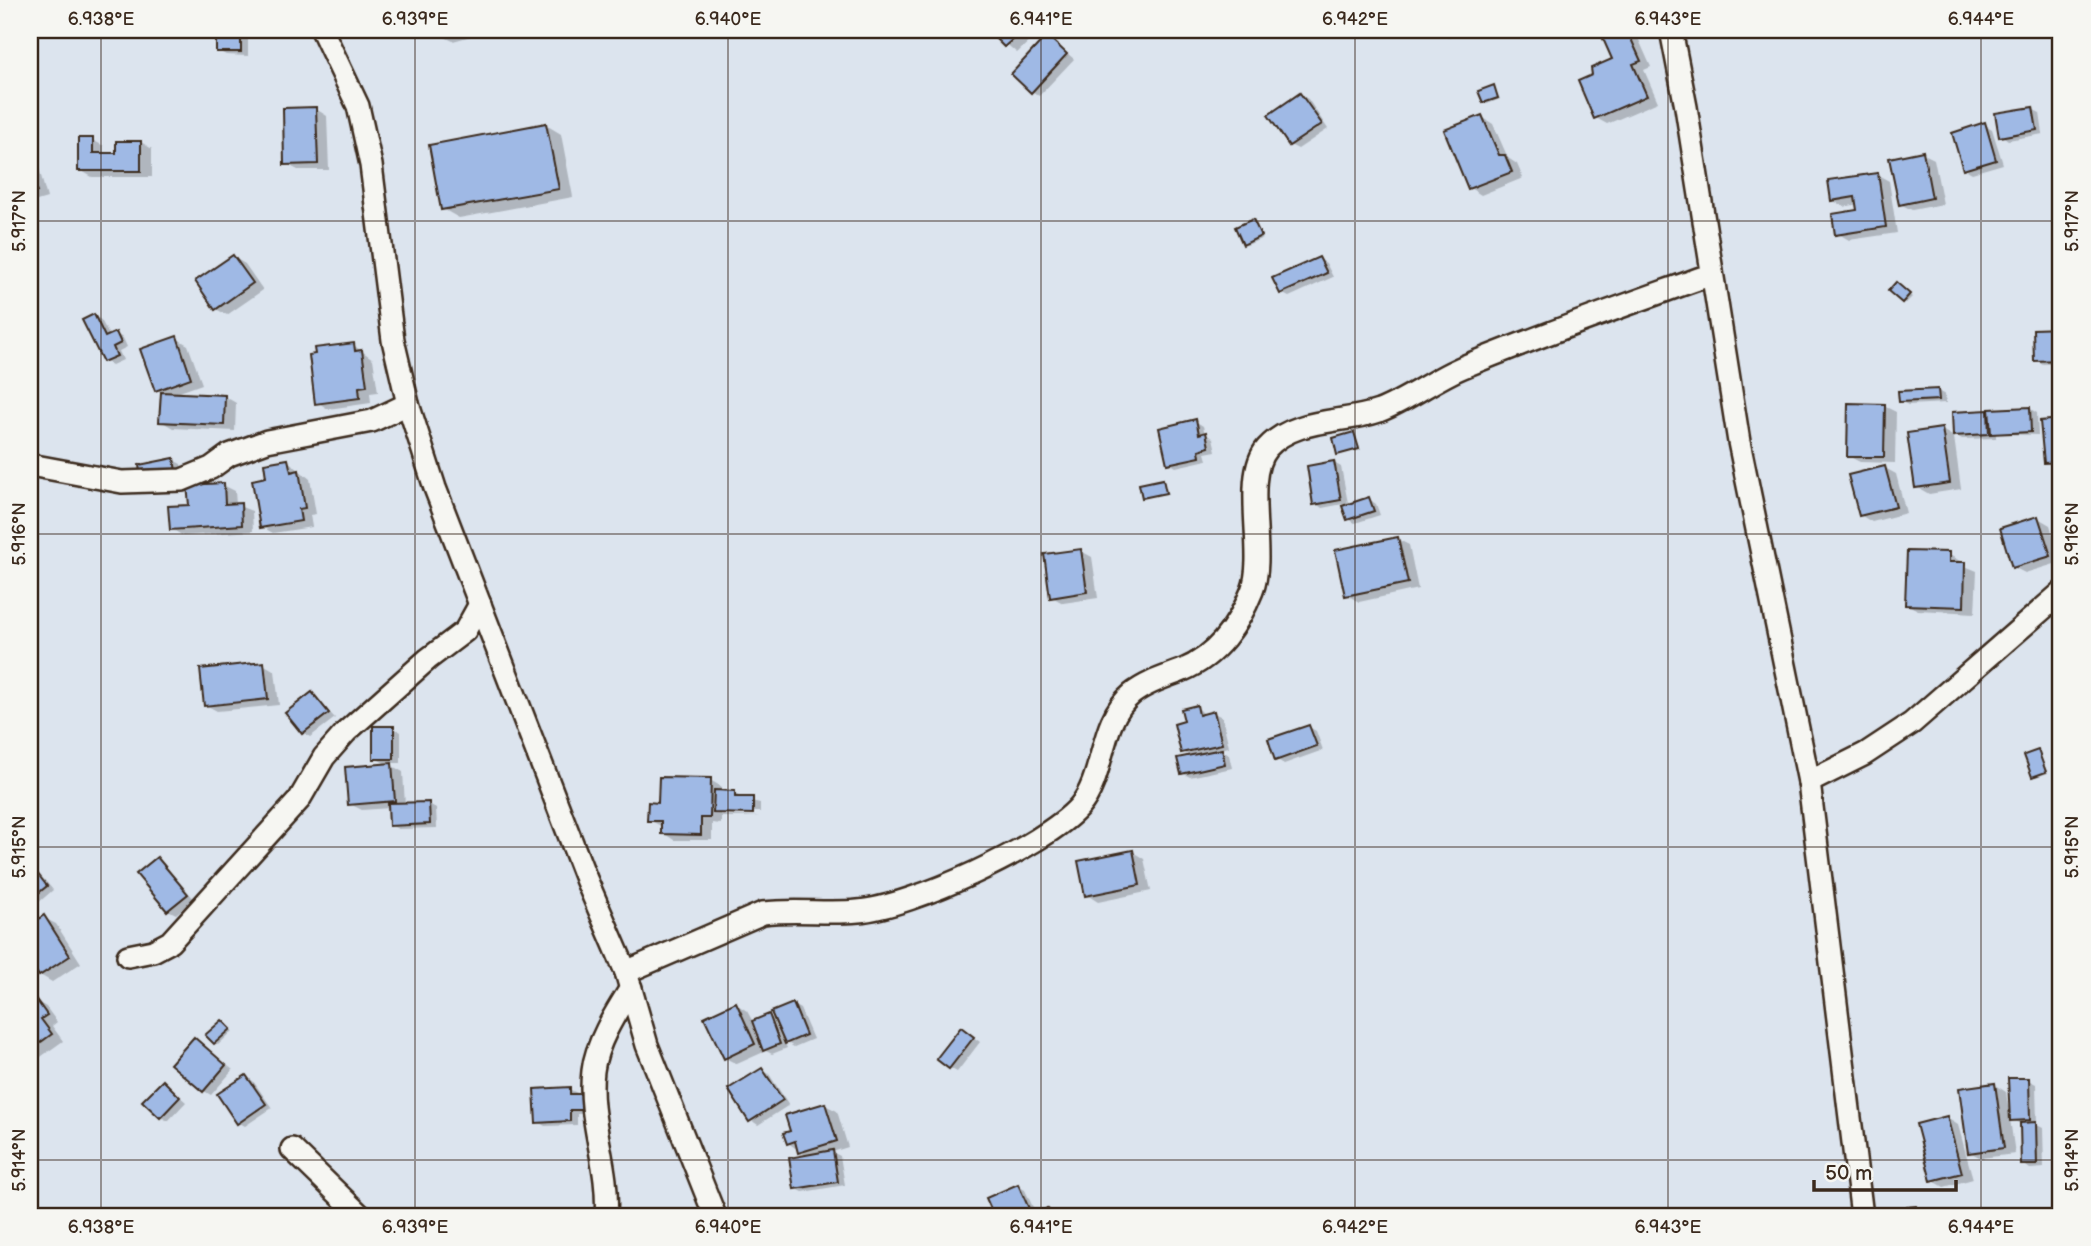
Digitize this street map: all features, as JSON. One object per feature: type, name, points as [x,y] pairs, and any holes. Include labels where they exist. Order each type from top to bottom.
[{"type":"street","points":[[321,30],[358,106],[370,165],[393,340],[408,404],[435,488],[586,880],[629,980],[670,1107],[715,1216]]},
{"type":"street","points":[[1671,30],[1739,442],[1809,782],[1862,1216]]},
{"type":"street","points":[[606,1216],[608,1186],[596,1121],[593,1068],[629,980],[763,913],[786,910],[860,911],[909,901],[979,871],[1049,831],[1078,809],[1090,791],[1115,717],[1131,695],[1202,661],[1217,649],[1244,608],[1254,587],[1257,572],[1254,508],[1258,475],[1264,451],[1282,435],[1313,424],[1380,411],[1459,368],[1712,274]]},
{"type":"street","points":[[30,465],[122,482],[182,480],[211,468],[229,455],[267,441],[372,421],[408,404]]},
{"type":"street","points":[[1809,782],[1865,754],[1912,723],[2061,593]]},
{"type":"street","points":[[128,956],[153,950],[170,942],[299,800],[324,757],[346,732],[428,659],[465,631],[480,604]]},
{"type":"street","points":[[465,631],[492,632]]},
{"type":"street","points":[[292,1149],[361,1216]]},
{"type":"building","points":[[216,30],[241,30],[241,52],[216,52]]},
{"type":"building","points":[[438,30],[460,30],[439,35]]},
{"type":"building","points":[[987,30],[1023,30],[1004,47]]},
{"type":"building","points":[[1627,30],[1641,61],[1633,64],[1647,96],[1594,119],[1578,81],[1592,75],[1591,68],[1612,59],[1600,32]]},
{"type":"building","points":[[1047,35],[1067,54],[1031,93],[1011,74]]},
{"type":"building","points":[[1494,85],[1498,98],[1483,103],[1478,91]]},
{"type":"building","points":[[1300,93],[1322,124],[1289,146],[1268,115]]},
{"type":"building","points":[[316,107],[318,164],[284,165],[283,108]]},
{"type":"building","points":[[2033,107],[2037,130],[1999,137],[1995,113]]},
{"type":"building","points":[[1482,115],[1499,155],[1505,155],[1512,172],[1468,189],[1444,130]]},
{"type":"building","points":[[1985,122],[1996,160],[1963,170],[1952,133]]},
{"type":"building","points":[[546,123],[559,189],[441,210],[429,145]]},
{"type":"building","points":[[78,138],[93,138],[93,153],[116,153],[116,141],[141,141],[141,171],[78,171]]},
{"type":"building","points":[[1923,151],[1932,198],[1899,205],[1889,158]]},
{"type":"building","points":[[30,168],[37,192],[30,194]]},
{"type":"building","points":[[1878,173],[1886,227],[1835,235],[1832,214],[1857,210],[1855,197],[1831,201],[1828,180]]},
{"type":"building","points":[[1253,219],[1261,236],[1243,245],[1235,227]]},
{"type":"building","points":[[233,255],[253,283],[215,310],[195,281]]},
{"type":"building","points":[[1319,257],[1327,273],[1280,294],[1272,278]]},
{"type":"building","points":[[1896,282],[1910,294],[1902,303],[1888,291]]},
{"type":"building","points":[[94,314],[105,337],[116,332],[121,343],[113,347],[117,356],[103,362],[82,320]]},
{"type":"building","points":[[2061,328],[2061,360],[2034,361],[2033,329]]},
{"type":"building","points":[[177,336],[191,378],[155,391],[140,349]]},
{"type":"building","points":[[354,343],[355,351],[362,350],[367,386],[359,387],[360,398],[315,404],[309,355],[315,354],[314,348]]},
{"type":"building","points":[[1938,389],[1939,400],[1899,402],[1898,391]]},
{"type":"building","points":[[161,392],[225,395],[224,425],[159,422]]},
{"type":"building","points":[[1848,403],[1885,404],[1884,457],[1847,457]]},
{"type":"building","points":[[2030,407],[2031,432],[1991,434],[1989,409]]},
{"type":"building","points":[[1988,410],[1989,434],[1953,436],[1952,412]]},
{"type":"building","points":[[1196,419],[1199,434],[1206,432],[1209,447],[1199,450],[1200,457],[1167,464],[1159,428]]},
{"type":"building","points":[[2061,419],[2061,462],[2044,463],[2040,421]]},
{"type":"building","points":[[1942,428],[1950,483],[1915,488],[1907,433]]},
{"type":"building","points":[[1354,432],[1359,449],[1337,455],[1333,438]]},
{"type":"building","points":[[174,458],[176,472],[141,479],[139,465]]},
{"type":"building","points":[[288,459],[291,472],[299,470],[305,508],[299,509],[301,521],[260,528],[252,480],[266,477],[264,463]]},
{"type":"building","points":[[1334,461],[1341,500],[1313,505],[1307,466]]},
{"type":"building","points":[[1885,466],[1896,507],[1859,516],[1848,475]]},
{"type":"building","points":[[1163,479],[1166,493],[1142,498],[1139,484]]},
{"type":"building","points":[[224,483],[225,504],[241,503],[242,525],[170,530],[168,506],[189,505],[187,485]]},
{"type":"building","points":[[1369,497],[1374,511],[1347,520],[1342,506]]},
{"type":"building","points":[[2038,516],[2051,556],[2012,568],[2000,528]]},
{"type":"building","points":[[1398,537],[1408,583],[1345,596],[1335,550]]},
{"type":"building","points":[[1081,549],[1087,592],[1050,598],[1044,554]]},
{"type":"building","points":[[1907,551],[1949,552],[1949,562],[1965,562],[1964,607],[1905,605]]},
{"type":"building","points":[[264,662],[268,699],[204,706],[200,669]]},
{"type":"building","points":[[312,692],[329,713],[302,734],[285,713]]},
{"type":"building","points":[[1197,705],[1199,715],[1214,711],[1222,744],[1181,753],[1174,724],[1184,721],[1181,709]]},
{"type":"building","points":[[1309,725],[1317,746],[1275,761],[1268,739]]},
{"type":"building","points":[[373,726],[394,726],[394,759],[373,759]]},
{"type":"building","points":[[1222,749],[1225,764],[1181,774],[1177,758]]},
{"type":"building","points":[[2038,750],[2046,772],[2032,777],[2024,755]]},
{"type":"building","points":[[392,763],[395,801],[348,805],[345,767]]},
{"type":"building","points":[[659,777],[711,778],[710,818],[701,818],[701,835],[661,834],[661,821],[647,821],[648,802],[658,803]]},
{"type":"building","points":[[714,790],[735,791],[735,797],[753,797],[753,814],[713,813]]},
{"type":"building","points":[[429,802],[430,824],[389,826],[388,803]]},
{"type":"building","points":[[1133,850],[1140,885],[1085,896],[1078,861]]},
{"type":"building","points":[[157,857],[188,894],[167,911],[136,874]]},
{"type":"building","points":[[30,864],[47,886],[30,900]]},
{"type":"building","points":[[44,915],[70,956],[39,976],[30,962],[30,925]]},
{"type":"building","points":[[35,998],[47,1015],[41,1019],[52,1034],[30,1050],[30,999]]},
{"type":"building","points":[[736,1002],[755,1044],[724,1059],[704,1017]]},
{"type":"building","points":[[793,1003],[806,1035],[785,1044],[771,1012]]},
{"type":"building","points":[[769,1014],[780,1044],[763,1051],[752,1021]]},
{"type":"building","points":[[222,1020],[231,1029],[214,1044],[205,1035]]},
{"type":"building","points":[[961,1027],[974,1037],[949,1069],[936,1059]]},
{"type":"building","points":[[194,1037],[226,1065],[203,1092],[170,1064]]},
{"type":"building","points":[[762,1068],[783,1100],[749,1122],[728,1089]]},
{"type":"building","points":[[246,1075],[266,1104],[237,1124],[217,1094]]},
{"type":"building","points":[[2008,1078],[2029,1078],[2030,1120],[2010,1121]]},
{"type":"building","points":[[163,1080],[180,1097],[160,1118],[142,1101]]},
{"type":"building","points":[[1995,1083],[2004,1148],[1968,1153],[1959,1088]]},
{"type":"building","points":[[570,1087],[570,1094],[583,1094],[584,1110],[570,1110],[570,1121],[536,1123],[534,1089]]},
{"type":"building","points":[[825,1103],[837,1141],[798,1153],[795,1141],[787,1144],[783,1133],[790,1131],[785,1115]]},
{"type":"building","points":[[1947,1116],[1962,1173],[1931,1181],[1916,1124]]},
{"type":"building","points":[[2036,1122],[2037,1165],[2021,1165],[2020,1123]]},
{"type":"building","points":[[833,1150],[838,1182],[794,1189],[789,1158]]},
{"type":"building","points":[[1018,1184],[1031,1213],[994,1216],[986,1198]]},
{"type":"building","points":[[1916,1206],[1917,1216],[1878,1216],[1877,1210]]},
{"type":"building","points":[[1047,1208],[1054,1216],[1037,1216]]}]
